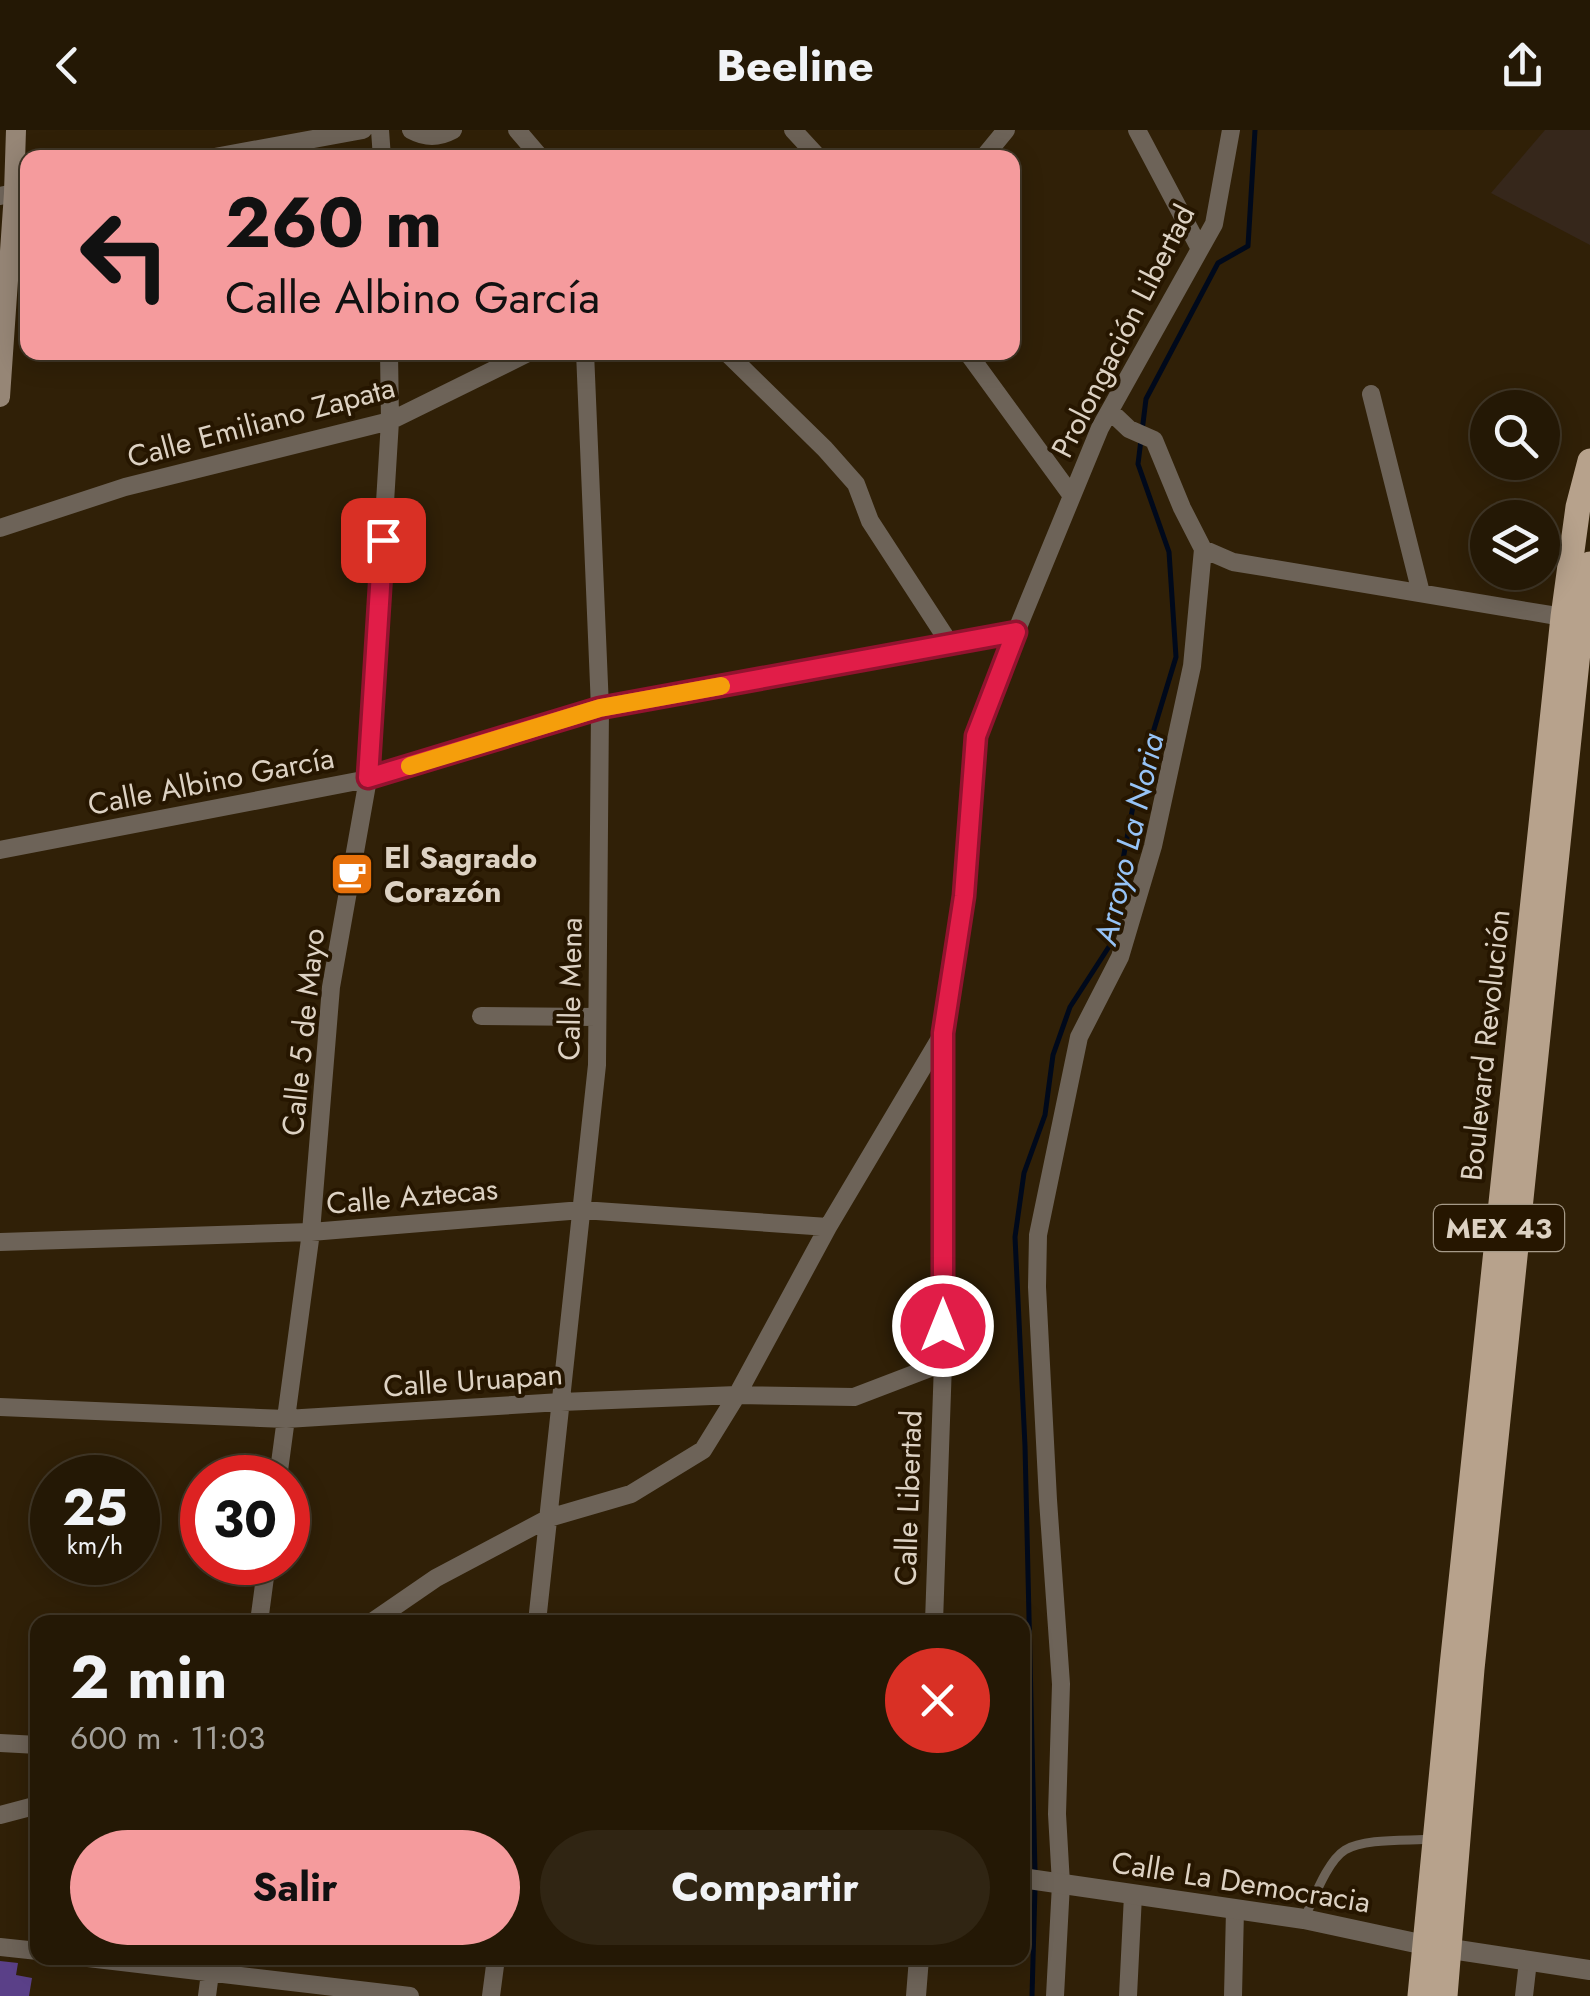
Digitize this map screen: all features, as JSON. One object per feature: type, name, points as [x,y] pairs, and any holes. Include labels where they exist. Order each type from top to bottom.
[{"type":"main road","points":[[0,396],[16,130]]},
{"type":"main road","name":"Boulevard Revolución","points":[[1579,618],[1578,506],[1590,462]]},
{"type":"main road","name":"Boulevard Revolución","points":[[1445,1996],[1438,1947],[1435,1839],[1480,1500],[1534,981],[1579,618],[1590,564]]},
{"type":"main road","name":"Boulevard Revolución","points":[[1420,1996],[1438,1947],[1472,1669],[1480,1500]]},
{"type":"street","points":[[253,150],[363,130]]},
{"type":"street","points":[[411,130],[432,136],[452,130]]},
{"type":"street","points":[[517,130],[534,150]]},
{"type":"street","points":[[792,130],[811,150]]},
{"type":"street","points":[[990,150],[1006,130]]},
{"type":"street","points":[[1136,130],[1200,249]]},
{"type":"street","name":"Prolongación Libertad","points":[[1072,496],[1100,428],[1214,224],[1232,130]]},
{"type":"street","name":"Calle 5 de Mayo","points":[[281,1455],[311,1232],[332,987],[368,778],[390,421],[389,360]]},
{"type":"street","name":"Calle Emiliano Zapata","points":[[0,528],[125,487],[390,421],[514,360]]},
{"type":"street","name":"Calle Mena","points":[[538,1615],[597,1065],[600,708],[585,360]]},
{"type":"street","points":[[734,360],[826,449],[856,484],[870,521],[950,644]]},
{"type":"street","points":[[973,360],[1072,496]]},
{"type":"street","points":[[1371,394],[1421,594]]},
{"type":"street","points":[[1054,1996],[1062,1684],[1048,1500],[1038,1235],[1078,1037],[1120,957],[1153,846],[1192,666],[1203,549],[1154,440],[1129,429],[1110,410]]},
{"type":"street","name":"Calle Libertad","points":[[934,1615],[943,1363],[943,1033],[964,896],[976,736],[1072,496]]},
{"type":"street","points":[[1203,549],[1233,562],[1579,618]]},
{"type":"street","name":"Calle Albino García","points":[[0,850],[368,778],[600,708],[1016,632]]},
{"type":"street","points":[[481,1016],[598,1017]]},
{"type":"street","points":[[382,1615],[436,1578],[549,1518],[631,1494],[702,1450],[943,1033]]},
{"type":"street","name":"Calle Aztecas","points":[[0,1242],[311,1232],[582,1210],[828,1227]]},
{"type":"street","name":"Calle Uruapan","points":[[0,1407],[286,1419],[737,1394],[854,1397],[943,1363]]},
{"type":"street","points":[[260,1615],[264,1585]]},
{"type":"street","points":[[0,1743],[30,1745]]},
{"type":"street","points":[[0,1814],[30,1808]]},
{"type":"street","name":"Calle La Democracia","points":[[1030,1879],[1304,1919],[1438,1947],[1590,1970]]},
{"type":"street","points":[[1128,1996],[1133,1895]]},
{"type":"street","points":[[1233,1996],[1235,1910]]},
{"type":"street","points":[[0,1947],[30,1951]]},
{"type":"street","points":[[1524,1996],[1528,1961]]},
{"type":"street","points":[[207,1996],[212,1965],[410,1996]]},
{"type":"street","points":[[491,1996],[495,1965]]},
{"type":"street","points":[[916,1996],[918,1965]]},
{"type":"lane","points":[[1304,1919],[1343,1851],[1377,1842],[1435,1839]]},
{"type":"shaded area","points":[[1545,130],[1590,130],[1590,245],[1491,193]]},
{"type":"building","points":[[0,1961],[18,1963],[16,1975],[32,1978],[29,1996],[0,1996]]},
{"type":"waterway","name":"Arroyo La Noria","points":[[1029,1615],[1015,1237],[1024,1173],[1045,1115],[1053,1055],[1070,1007],[1112,942],[1137,785],[1176,657],[1169,552],[1138,464],[1146,399],[1218,263],[1248,246],[1255,130]]},
{"type":"waterway","name":"Arroyo La Noria","points":[[1030,1659],[1035,1872]]},
{"type":"waterway","name":"Arroyo La Noria","points":[[1032,1996],[1035,1888]]},
{"type":"slow traffic","points":[[410,766],[600,708],[721,686]]},
{"type":"place","name":"El Sagrado Corazón","points":[[352,874]]},
{"type":"route","points":[[383,540],[368,778],[600,708],[1016,632],[976,736],[964,896],[943,1033],[943,1326]]}]
